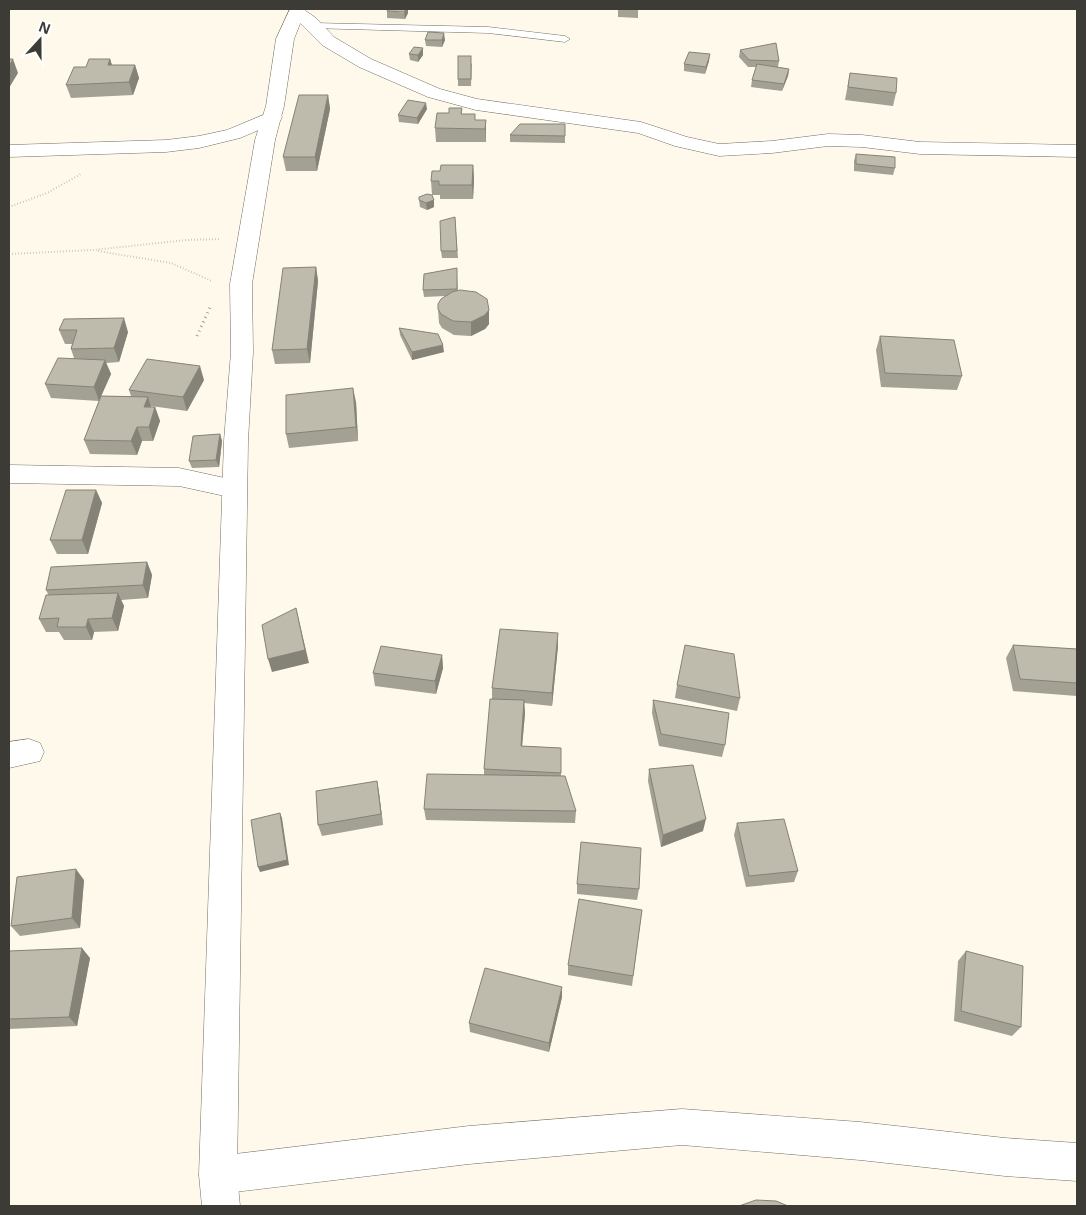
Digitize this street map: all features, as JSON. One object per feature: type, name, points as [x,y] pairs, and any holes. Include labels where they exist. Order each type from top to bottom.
[{"type":"street","points":[[1077,151],[920,148],[862,141],[828,140],[772,147],[719,150],[682,142],[641,128],[476,104],[434,93],[365,63],[328,41],[303,16],[285,39],[241,284],[242,352],[234,489],[219,1191],[469,1145],[682,1127],[1077,1162]]},
{"type":"street","points":[[9,151],[166,146],[199,142],[269,128]]},
{"type":"street","points":[[9,474],[180,477],[234,489]]},
{"type":"lane","points":[[303,16],[488,30],[565,39]]},
{"type":"path","points":[[9,207],[47,193],[124,148]]},
{"type":"path","points":[[9,254],[93,250],[187,240],[223,239],[245,259]]},
{"type":"path","points":[[93,250],[171,263],[212,282]]},
{"type":"path","points":[[198,336],[213,302]]},
{"type":"building","points":[[388,9],[406,9],[404,12],[387,11]]},
{"type":"building","points":[[428,32],[444,33],[442,40],[425,40]]},
{"type":"building","points":[[776,43],[779,61],[749,60],[740,50]]},
{"type":"building","points":[[414,47],[423,48],[418,55],[409,54]]},
{"type":"building","points":[[689,52],[710,54],[706,67],[684,64]]},
{"type":"building","points":[[458,56],[471,56],[471,79],[458,79]]},
{"type":"building","points":[[89,59],[110,59],[108,65],[135,65],[129,82],[66,85],[74,67],[86,67]]},
{"type":"building","points":[[757,64],[789,69],[784,84],[752,80]]},
{"type":"building","points":[[850,73],[897,78],[896,93],[848,87]]},
{"type":"building","points":[[299,95],[328,95],[315,157],[283,157]]},
{"type":"building","points":[[408,100],[426,103],[417,118],[398,115]]},
{"type":"building","points":[[449,108],[462,108],[461,114],[475,114],[475,120],[486,120],[485,129],[435,128],[437,113],[449,113]]},
{"type":"building","points":[[520,124],[565,124],[565,136],[510,135]]},
{"type":"building","points":[[856,154],[895,157],[895,168],[856,164]]},
{"type":"building","points":[[441,165],[473,165],[472,185],[439,185],[439,181],[431,181],[432,171],[440,171]]},
{"type":"building","points":[[427,194],[432,195],[434,200],[426,203],[419,200],[419,197]]},
{"type":"building","points":[[455,217],[457,251],[441,251],[440,221]]},
{"type":"building","points":[[316,267],[307,349],[272,350],[283,268]]},
{"type":"building","points":[[457,268],[457,289],[423,290],[424,274]]},
{"type":"building","points":[[460,290],[476,292],[487,299],[489,310],[485,315],[471,322],[453,321],[441,314],[438,304],[441,299],[452,292]]},
{"type":"building","points":[[124,318],[114,348],[71,349],[77,330],[59,330],[64,319]]},
{"type":"building","points":[[399,328],[438,334],[443,345],[412,352]]},
{"type":"building","points":[[880,336],[954,340],[962,376],[885,373]]},
{"type":"building","points":[[58,358],[105,360],[94,387],[45,384]]},
{"type":"building","points":[[147,359],[200,366],[183,397],[129,390]]},
{"type":"building","points":[[353,388],[356,427],[286,434],[286,395]]},
{"type":"building","points":[[101,396],[148,397],[144,407],[155,407],[149,427],[137,427],[131,441],[84,440]]},
{"type":"building","points":[[220,434],[216,460],[189,461],[193,436]]},
{"type":"building","points":[[66,490],[96,490],[82,540],[50,540]]},
{"type":"building","points":[[147,562],[143,585],[46,590],[51,567]]},
{"type":"building","points":[[118,593],[112,618],[88,619],[86,627],[57,627],[59,618],[39,619],[46,595]]},
{"type":"building","points":[[296,608],[305,650],[268,659],[262,625]]},
{"type":"building","points":[[500,629],[558,633],[552,693],[492,688]]},
{"type":"building","points":[[685,645],[734,654],[740,698],[677,685]]},
{"type":"building","points":[[1013,645],[1077,649],[1077,683],[1020,679]]},
{"type":"building","points":[[381,646],[442,655],[435,681],[373,673]]},
{"type":"building","points":[[490,699],[524,700],[521,746],[561,748],[561,773],[484,769]]},
{"type":"building","points":[[653,700],[729,713],[725,745],[661,734]]},
{"type":"building","points":[[693,765],[706,819],[663,835],[649,769]]},
{"type":"building","points":[[427,774],[565,776],[576,811],[424,809]]},
{"type":"building","points":[[377,781],[381,814],[318,825],[316,791]]},
{"type":"building","points":[[280,813],[287,860],[258,867],[251,820]]},
{"type":"building","points":[[784,819],[798,871],[749,876],[737,823]]},
{"type":"building","points":[[581,842],[641,848],[639,889],[577,884]]},
{"type":"building","points":[[76,869],[72,918],[11,926],[17,877]]},
{"type":"building","points":[[579,899],[642,910],[633,976],[568,965]]},
{"type":"building","points":[[82,948],[69,1017],[9,1019],[9,951]]},
{"type":"building","points":[[966,951],[1023,966],[1021,1027],[961,1011]]},
{"type":"building","points":[[485,968],[562,987],[549,1043],[469,1023]]},
{"type":"building","points":[[756,1200],[776,1201],[788,1206],[739,1206]]}]
